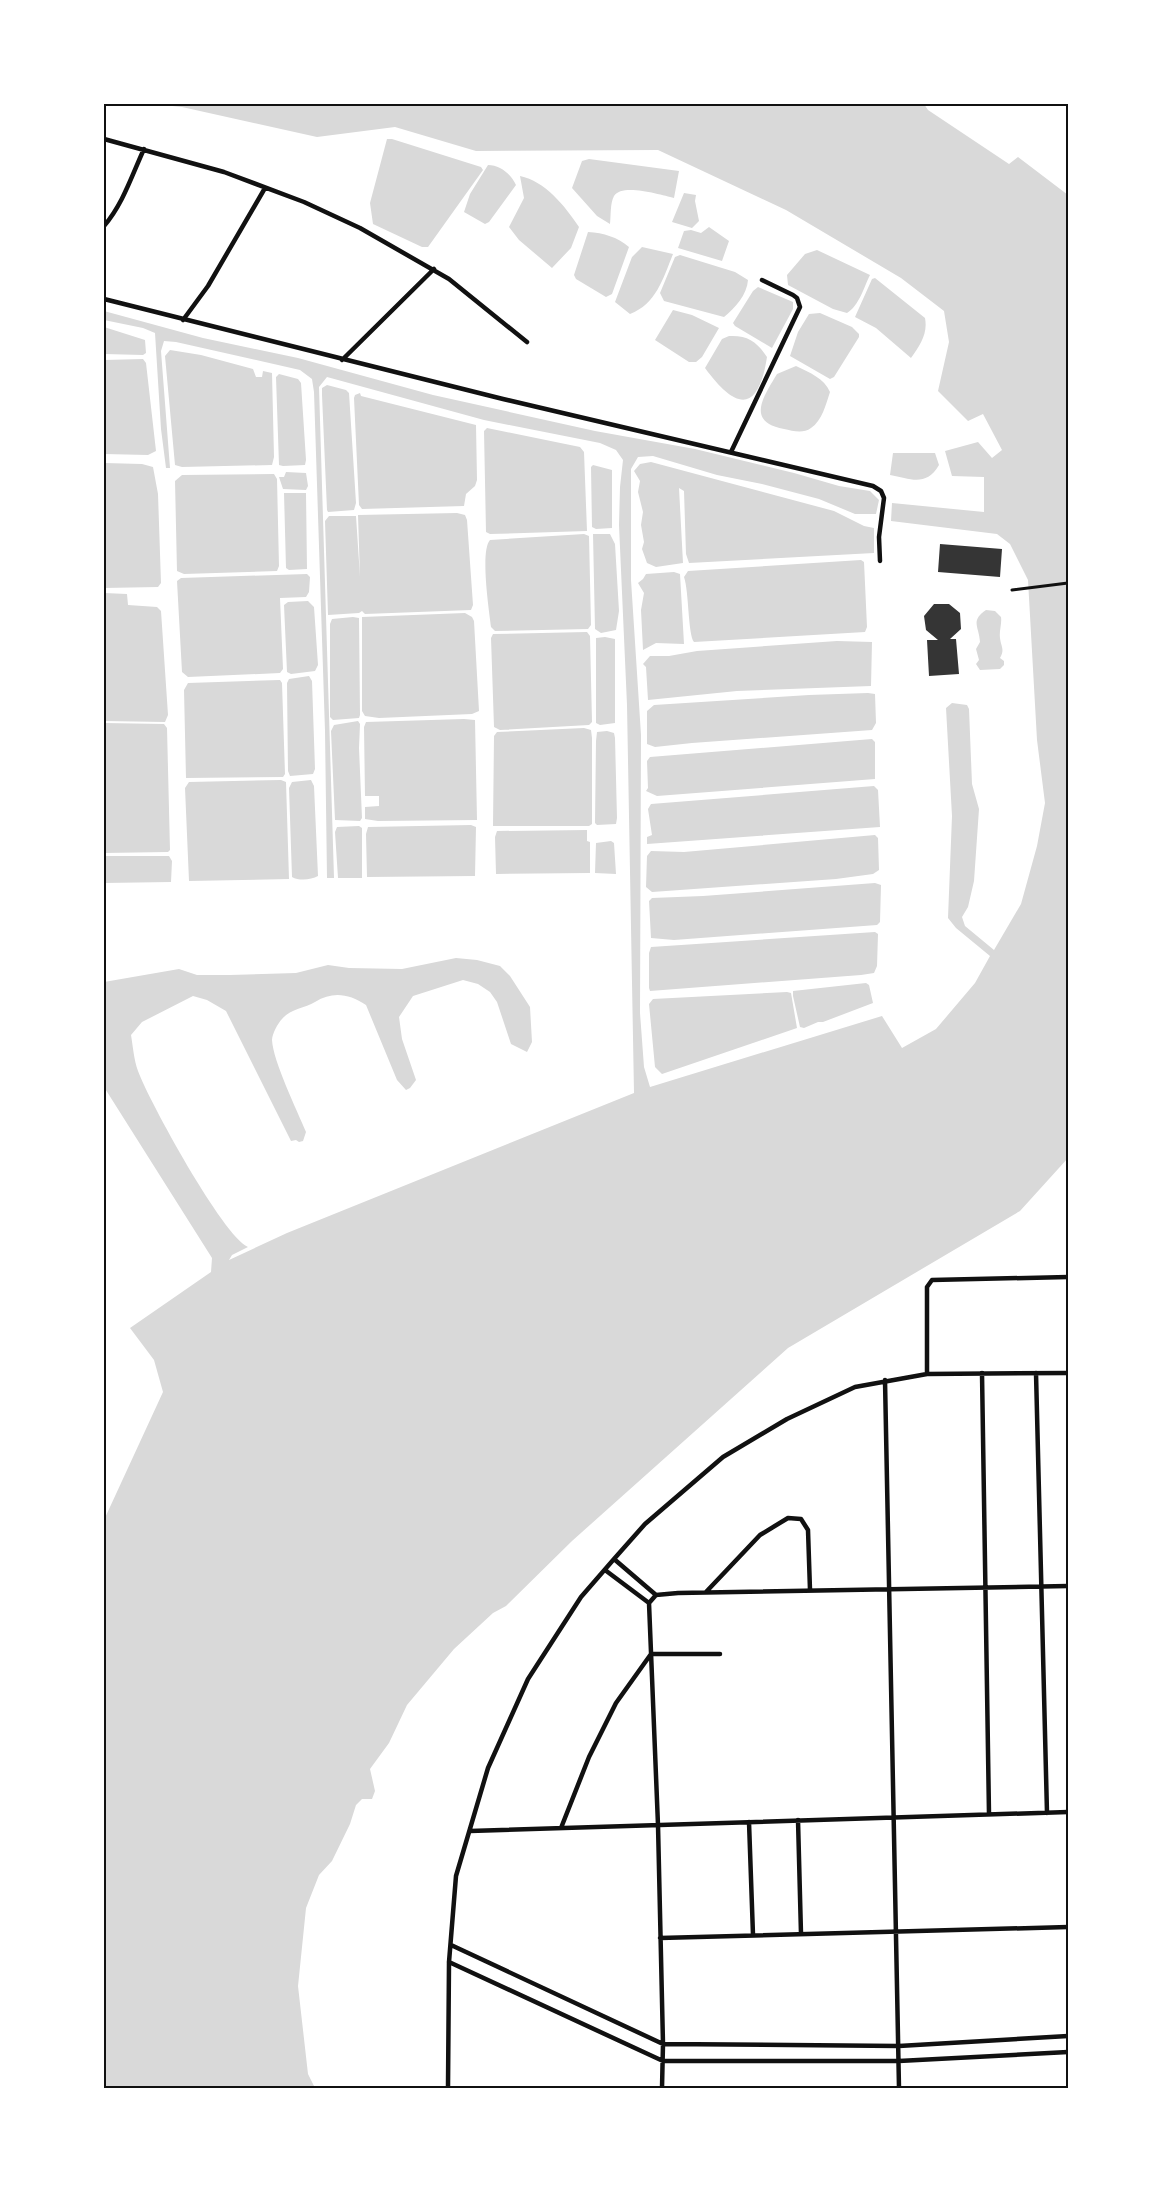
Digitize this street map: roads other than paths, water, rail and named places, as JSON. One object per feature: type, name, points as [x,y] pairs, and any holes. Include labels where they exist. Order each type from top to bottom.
[{"type":"street","points":[[104,139],[224,172],[304,202],[360,228],[449,279],[527,342]]},
{"type":"street","points":[[104,226],[121,200],[144,149]]},
{"type":"street","points":[[183,320],[208,286],[265,188]]},
{"type":"street","points":[[342,360],[434,269]]},
{"type":"street","points":[[730,452],[800,306],[793,295],[762,280]]},
{"type":"street","points":[[104,299],[342,360],[873,486],[881,490],[884,498],[879,537],[880,561]]},
{"type":"street","points":[[1012,590],[1068,583]]},
{"type":"street","points":[[927,1374],[927,1287],[932,1280],[1068,1276]]},
{"type":"street","points":[[982,1373],[988,1814]]},
{"type":"street","points":[[1036,1373],[1047,1813]]},
{"type":"street","points":[[448,2088],[449,1962],[456,1876],[488,1768],[528,1678],[581,1597],[605,1569],[645,1524],[723,1457],[787,1419],[855,1387],[927,1374],[1068,1373]]},
{"type":"street","points":[[885,1380],[899,2088]]},
{"type":"street","points":[[706,1592],[760,1535],[788,1518],[801,1519],[808,1530],[810,1590]]},
{"type":"street","points":[[614,1559],[656,1595],[706,1592],[1068,1586]]},
{"type":"street","points":[[605,1569],[649,1603]]},
{"type":"street","points":[[656,1595],[649,1603],[658,1825],[662,2088]]},
{"type":"street","points":[[651,1654],[720,1654]]},
{"type":"street","points":[[561,1828],[589,1757],[616,1703],[651,1654]]},
{"type":"street","points":[[470,1831],[1068,1812]]},
{"type":"street","points":[[798,1820],[801,1934]]},
{"type":"street","points":[[749,1822],[753,1935]]},
{"type":"street","points":[[660,1938],[1068,1927]]},
{"type":"street","points":[[451,1945],[663,2043],[899,2046],[1068,2036]]},
{"type":"street","points":[[449,1962],[663,2061],[899,2061],[1068,2052]]}]
